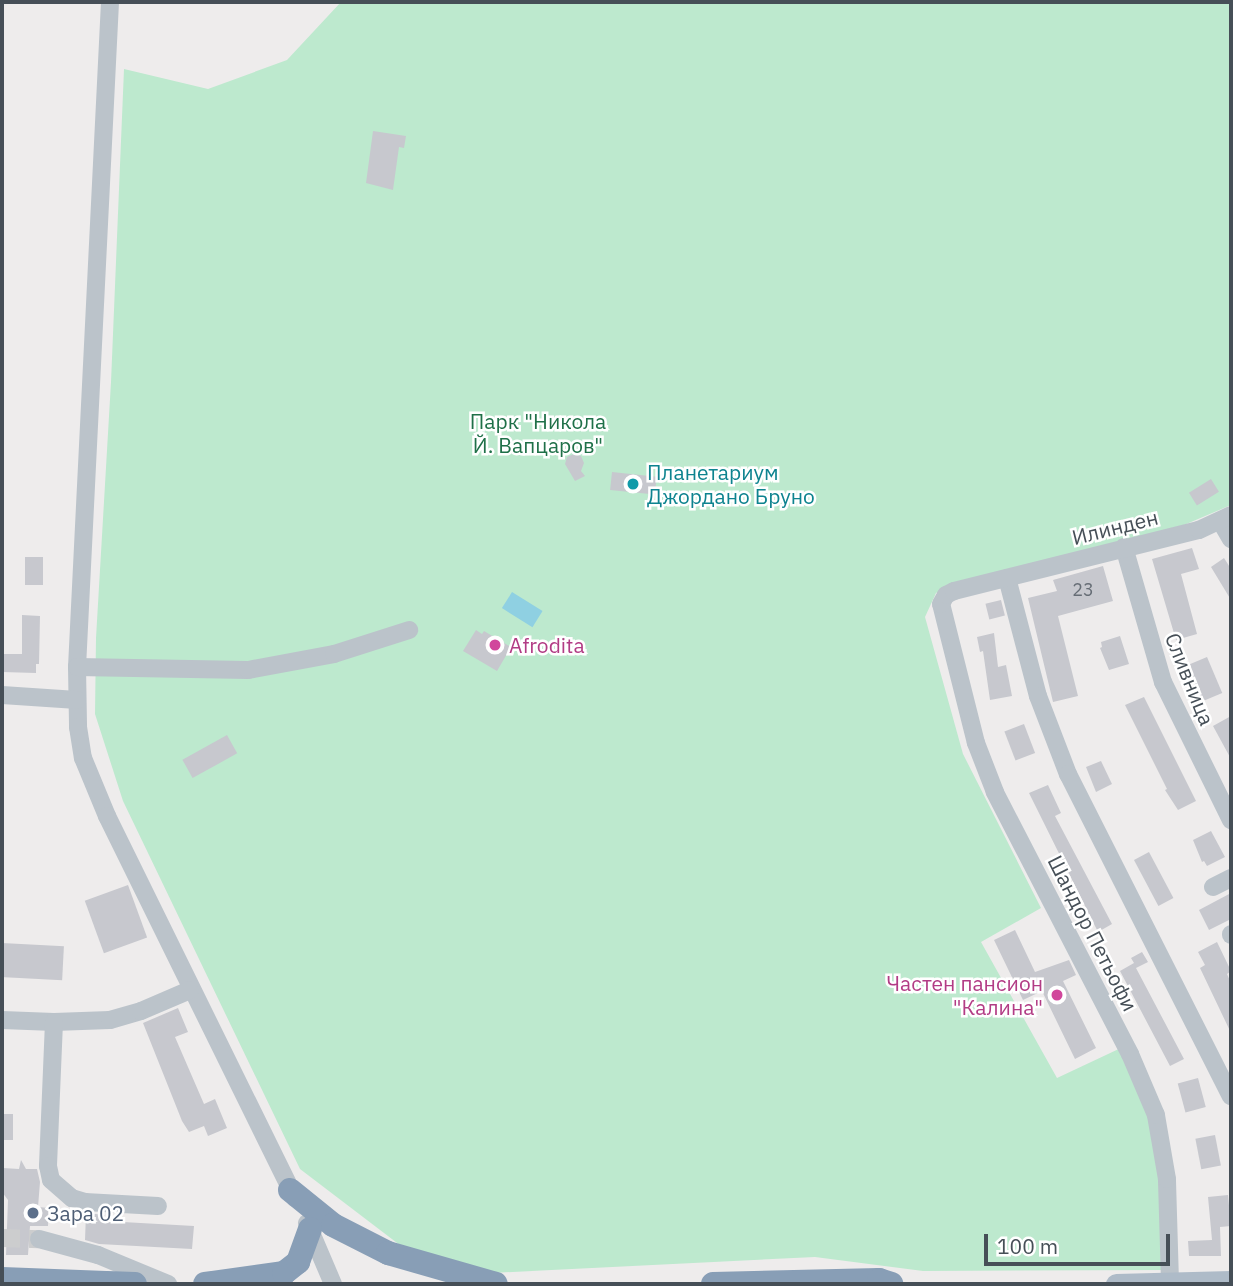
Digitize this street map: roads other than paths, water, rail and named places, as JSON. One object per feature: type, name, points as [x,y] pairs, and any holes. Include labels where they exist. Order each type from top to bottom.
[{"type":"highway","points":[[290,1190],[319,1216],[369,1245],[416,1263],[496,1284]]},
{"type":"highway","points":[[205,1284],[284,1273],[301,1256],[310,1228]]},
{"type":"highway","points":[[2,1279],[135,1284]]},
{"type":"highway","points":[[713,1284],[891,1284]]},
{"type":"main road","points":[[1116,1284],[1231,1280]]},
{"type":"street","points":[[110,2],[77,667],[77,700],[83,758],[190,990],[310,1228],[333,1284]]},
{"type":"street","points":[[1226,519],[1231,539]]},
{"type":"street","name":"Илинден","points":[[942,612],[941,604],[946,595],[954,590],[1226,519]]},
{"type":"street","name":"Сливница","points":[[1124,547],[1163,682],[1231,820]]},
{"type":"street","points":[[1007,578],[1038,696],[1068,774],[1231,1096]]},
{"type":"street","name":"Шандор Петьофи","points":[[942,612],[976,743],[995,792],[1130,1054],[1156,1115],[1167,1179],[1170,1282]]},
{"type":"street","points":[[77,667],[248,670],[310,660],[409,630]]},
{"type":"street","points":[[2,695],[77,700]]},
{"type":"street","points":[[1213,887],[1231,878]]},
{"type":"street","points":[[2,1020],[110,1020],[141,1011],[190,990]]},
{"type":"street","points":[[54,1022],[48,1166],[51,1180],[72,1198],[85,1202],[158,1206]]},
{"type":"street","points":[[39,1239],[98,1255],[168,1284]]},
{"type":"water","points":[[512,592],[543,611],[532,627],[502,608]]},
{"type":"tunnel","points":[[2,1238],[39,1239]]},
{"type":"place","name":"Планетариум Джордано Бруно","points":[[633,484]]},
{"type":"place","name":"Afrodita","points":[[495,645]]},
{"type":"place","name":"Частен пансион \"Калина\"","points":[[1057,995]]},
{"type":"place","name":"Зара 02","points":[[33,1213]]},
{"type":"park label","name":"Парк \"Никола Й. Вапцаров\"","points":[[538,433]]}]
